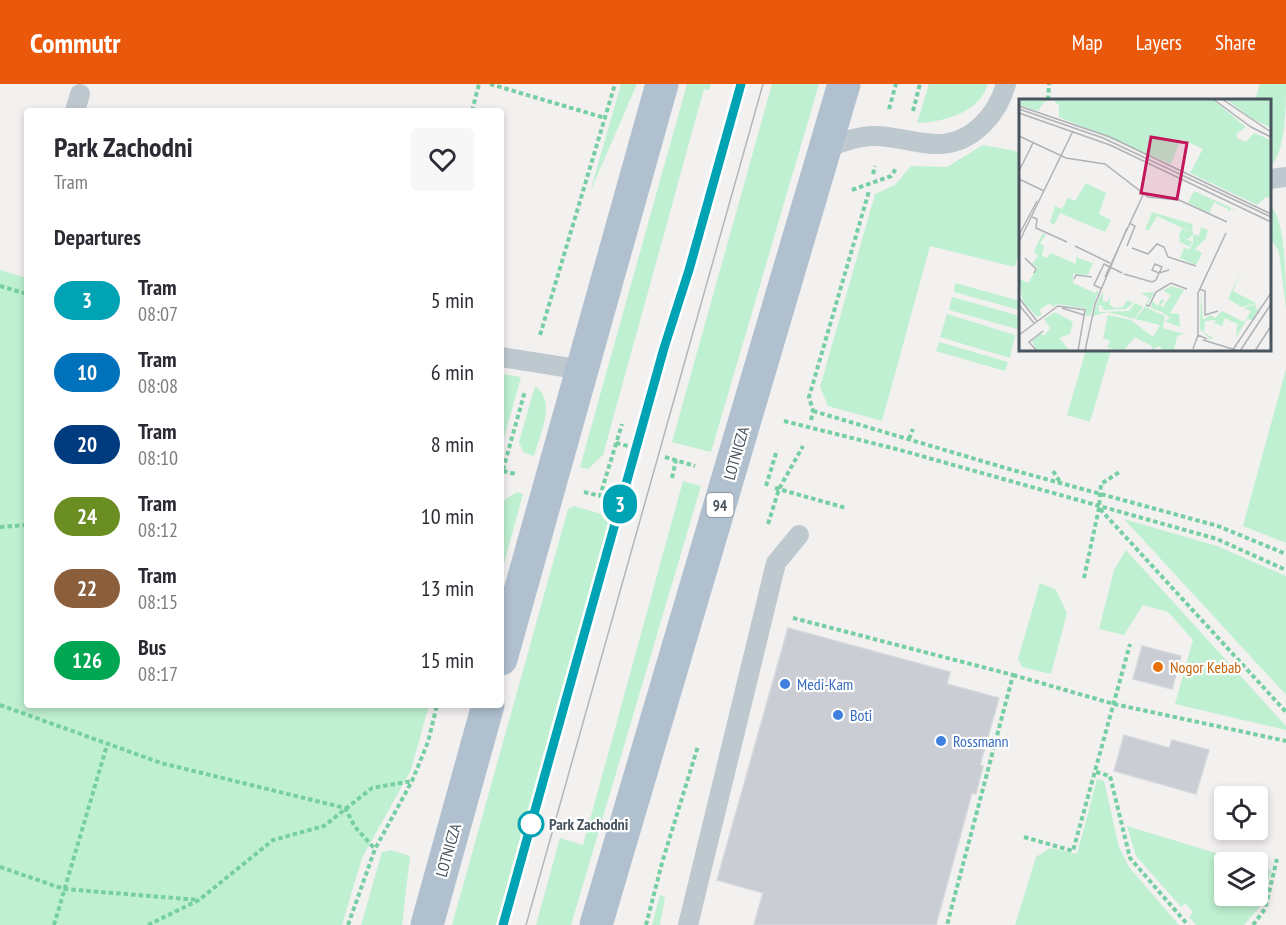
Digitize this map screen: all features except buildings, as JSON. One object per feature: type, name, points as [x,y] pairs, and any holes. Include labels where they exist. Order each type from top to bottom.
[{"type":"main road","points":[[504,648],[662,84]]},
{"type":"main road","name":"LOTNICZA","points":[[596,925],[844,84]]},
{"type":"main road","name":"LOTNICZA","points":[[427,925],[487,708]]},
{"type":"lane","points":[[826,147],[870,136],[944,144],[975,131],[990,118],[1001,99],[1006,84]]},
{"type":"lane","points":[[1271,179],[1286,177]]},
{"type":"lane","points":[[504,357],[533,360],[583,370]]},
{"type":"lane","points":[[688,925],[776,563],[799,535]]},
{"type":"path","points":[[473,108],[479,84]]},
{"type":"path","points":[[490,84],[605,118]]},
{"type":"path","points":[[504,468],[533,360],[615,84]]},
{"type":"path","points":[[887,119],[896,84]]},
{"type":"path","points":[[849,193],[854,188],[891,176],[897,170],[920,84]]},
{"type":"path","points":[[1048,99],[1049,84]]},
{"type":"path","points":[[811,420],[813,411],[809,397],[869,191]]},
{"type":"path","points":[[0,286],[24,293]]},
{"type":"path","points":[[813,411],[1218,526],[1286,554]]},
{"type":"path","points":[[781,433],[785,414]]},
{"type":"path","points":[[784,422],[900,450],[1099,508],[1217,539],[1286,570]]},
{"type":"path","points":[[579,491],[600,496],[622,424]]},
{"type":"path","points":[[909,439],[913,429]]},
{"type":"path","points":[[616,443],[632,447]]},
{"type":"path","points":[[764,495],[778,444]]},
{"type":"path","points":[[665,457],[699,467]]},
{"type":"path","points":[[672,478],[676,460]]},
{"type":"path","points":[[1053,471],[1061,482]]},
{"type":"path","points":[[1084,578],[1099,508],[1101,484],[1121,471]]},
{"type":"path","points":[[775,488],[846,508]]},
{"type":"path","points":[[1099,508],[1286,712]]},
{"type":"path","points":[[0,527],[24,525]]},
{"type":"path","points":[[764,611],[873,637],[1114,704],[1286,741]]},
{"type":"path","points":[[1024,837],[1073,851],[1130,644]]},
{"type":"path","points":[[946,925],[1013,675]]},
{"type":"path","points":[[0,705],[161,764],[345,808],[355,827],[375,849]]},
{"type":"path","points":[[348,925],[375,849],[412,781],[428,742],[436,708]]},
{"type":"path","points":[[54,925],[107,745]]},
{"type":"path","points":[[1096,772],[1110,776],[1130,858],[1188,925]]},
{"type":"path","points":[[148,925],[200,900],[273,840],[324,826],[372,788],[412,781]]},
{"type":"path","points":[[1252,925],[1265,909],[1277,859]]},
{"type":"path","points":[[0,867],[64,889],[200,900]]},
{"type":"green space","points":[[621,84],[637,84],[590,192]]},
{"type":"green space","points":[[687,84],[711,84],[709,90],[704,89],[603,455],[588,469],[580,467]]},
{"type":"green space","points":[[772,84],[819,84],[711,452],[672,442]]},
{"type":"green space","points":[[929,84],[988,84],[977,102],[969,109],[938,121],[917,123]]},
{"type":"green space","points":[[1260,84],[1286,84],[1282,141],[1271,165],[1271,99],[1255,99]]},
{"type":"green space","points":[[983,145],[1019,152],[1019,251],[1015,267],[930,246],[882,421],[828,406],[820,387],[875,194],[895,185],[911,166],[947,167]]},
{"type":"green space","points":[[1271,208],[1279,223],[1282,237],[1286,309],[1279,252],[1271,239]]},
{"type":"green space","points":[[0,270],[24,277],[24,708],[428,708],[411,770],[362,858],[342,925],[0,925]]},
{"type":"green space","points":[[955,283],[1019,301],[1019,310],[954,292]]},
{"type":"green space","points":[[952,297],[1019,316],[1019,320],[1017,329],[949,310]]},
{"type":"green space","points":[[947,314],[1015,335],[1010,358],[940,337]]},
{"type":"green space","points":[[939,342],[1008,362],[1005,371],[936,351]]},
{"type":"green space","points":[[1086,351],[1111,351],[1090,422],[1067,415]]},
{"type":"green space","points":[[1286,369],[1286,543],[1243,526]]},
{"type":"green space","points":[[504,374],[521,377],[504,438]]},
{"type":"green space","points":[[535,386],[542,393],[546,409],[534,456],[523,452],[519,442]]},
{"type":"green space","points":[[683,481],[701,486],[571,925],[536,925],[560,838],[583,845]]},
{"type":"green space","points":[[517,492],[523,494],[504,564],[504,500]]},
{"type":"green space","points":[[574,506],[612,517],[497,925],[452,925],[568,509]]},
{"type":"green space","points":[[1124,519],[1217,546],[1286,576],[1286,695]]},
{"type":"green space","points":[[1126,550],[1286,726],[1286,730],[1175,704],[1193,640],[1168,612],[1143,605],[1124,635],[1099,629],[1114,570]]},
{"type":"green space","points":[[1040,583],[1056,590],[1067,613],[1051,674],[1022,667],[1018,659]]},
{"type":"green space","points":[[1097,779],[1104,781],[1119,847],[1129,867],[1179,925],[1015,925],[1036,857],[1050,848],[1077,854]]},
{"type":"green space","points":[[1127,826],[1214,853],[1214,906],[1260,906],[1244,925],[1196,925],[1189,917],[1193,912],[1185,903],[1181,907],[1136,856]]},
{"type":"green space","points":[[391,850],[410,856],[402,925],[361,925],[382,852]]},
{"type":"green space","points":[[660,895],[665,897],[660,925],[652,925]]},
{"type":"tram line","points":[[503,925],[664,348],[689,270],[741,84]]},
{"type":"tram line","name":"3","points":[[503,925],[664,348],[689,270],[741,84]]},
{"type":"tram line","points":[[526,925],[763,84]]},
{"type":"place","name":"Nogor Kebab","points":[[1158,667]]},
{"type":"place","name":"Medi-Kam","points":[[785,684]]},
{"type":"place","name":"Boti","points":[[838,715]]},
{"type":"place","name":"Rossmann","points":[[941,741]]},
{"type":"place","name":"Park Zachodni","points":[[531,824]]}]
